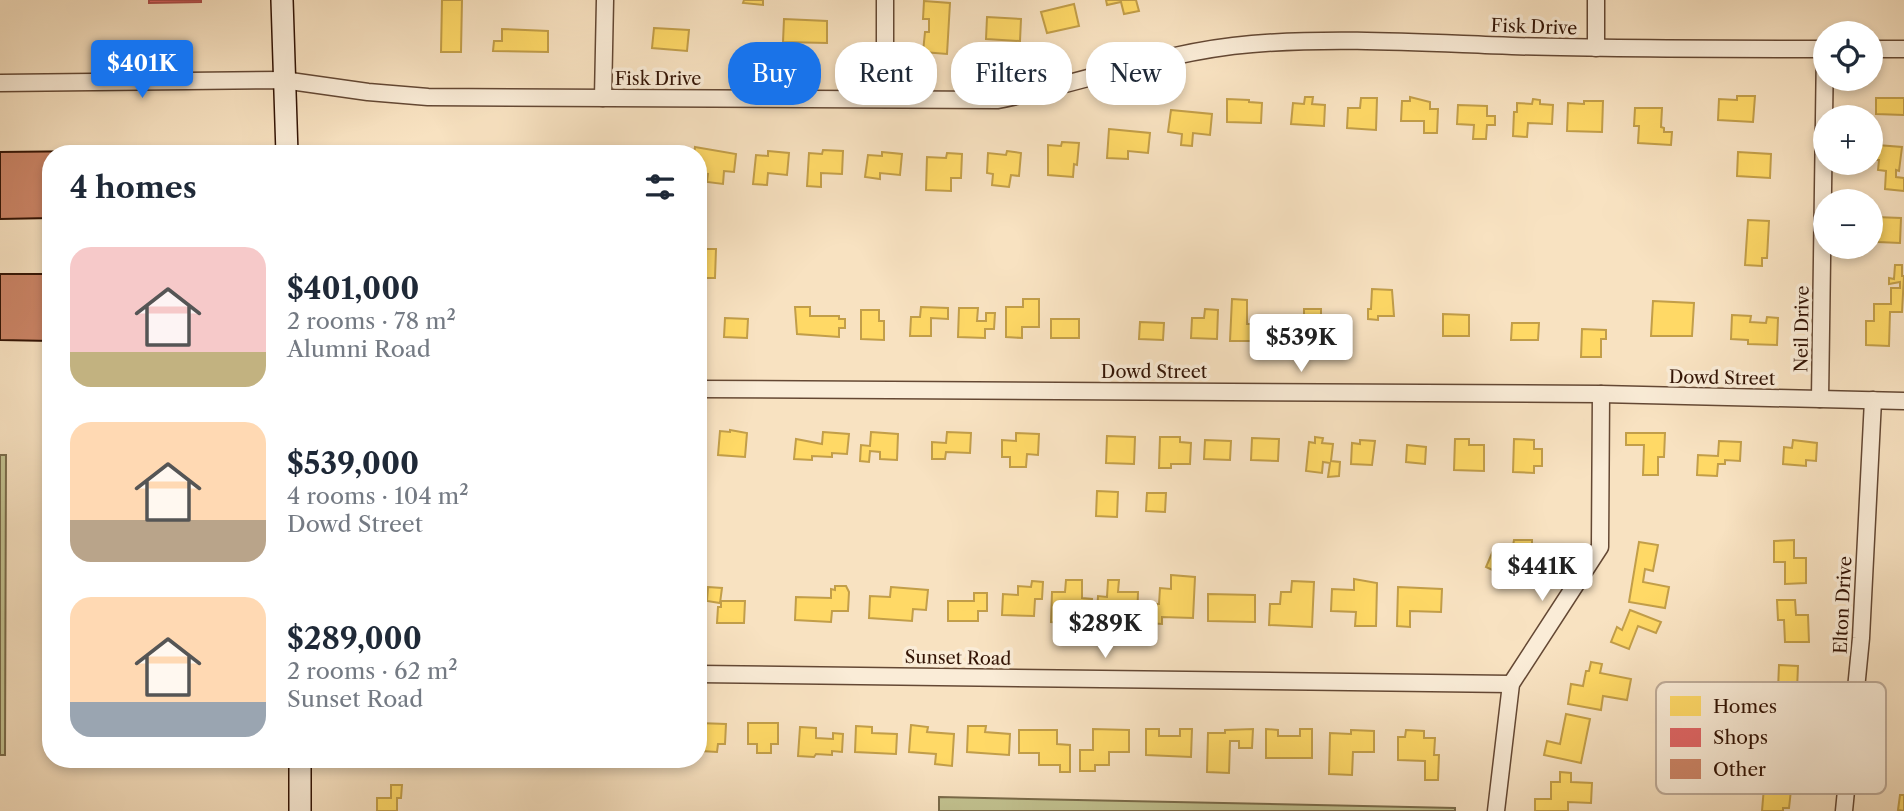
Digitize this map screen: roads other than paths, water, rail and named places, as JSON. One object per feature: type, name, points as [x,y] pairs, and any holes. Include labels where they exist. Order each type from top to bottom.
[{"type":"main road","points":[[282,0],[287,145]]},
{"type":"main road","points":[[300,768],[300,811]]},
{"type":"street","points":[[603,98],[606,0]]},
{"type":"street","points":[[885,0],[885,42]]},
{"type":"street","points":[[1596,0],[1596,48]]},
{"type":"street","name":"Fisk Drive","points":[[937,99],[998,100],[1190,51],[1251,44],[1322,40],[1596,48],[1813,49]]},
{"type":"street","points":[[1883,49],[1904,49]]},
{"type":"street","name":"Fisk Drive","points":[[0,83],[283,80],[428,97],[835,99]]},
{"type":"street","name":"Neil Drive","points":[[1820,399],[1824,91]]},
{"type":"street","name":"Dowd Street","points":[[707,388],[1601,394],[1904,401]]},
{"type":"street","points":[[1496,811],[1511,684],[1600,547],[1601,394]]},
{"type":"street","name":"Elton Drive","points":[[1857,682],[1873,400]]},
{"type":"street","name":"Sunset Road","points":[[707,674],[1511,684]]}]
